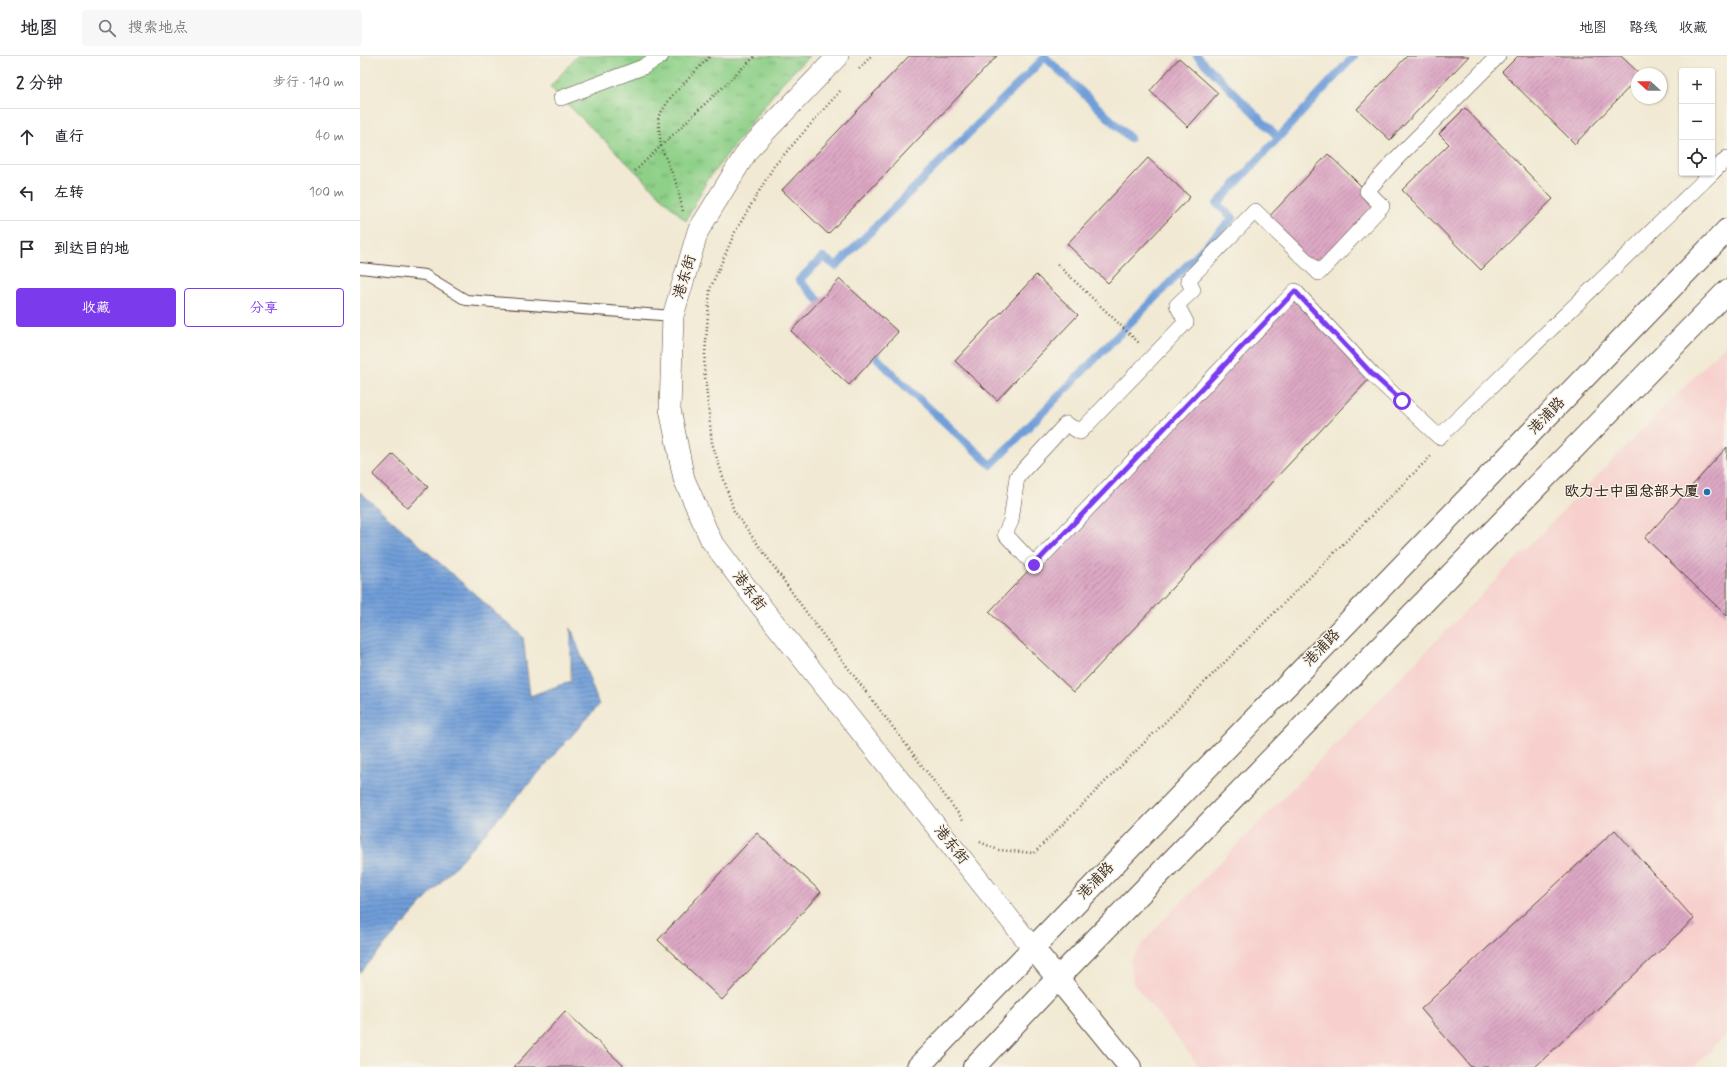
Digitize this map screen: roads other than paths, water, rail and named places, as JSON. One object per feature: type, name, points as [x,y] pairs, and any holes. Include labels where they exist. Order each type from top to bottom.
[{"type":"main road","name":"港浦路","points":[[918,1067],[1032,947],[1727,230]]},
{"type":"main road","points":[[974,1067],[1057,979],[1727,291]]},
{"type":"main road","name":"港东街","points":[[1032,947],[1130,1067]]},
{"type":"street","points":[[561,98],[643,67],[661,56]]},
{"type":"street","name":"港东街","points":[[838,56],[748,150],[698,231],[673,316],[670,409],[684,479],[711,540],[761,607],[1032,947]]},
{"type":"street","points":[[1498,56],[1397,158],[1367,191],[1382,206],[1319,273],[1255,210],[1188,280],[1193,290],[1177,305],[1186,322],[1080,432],[1066,424],[1017,477],[1011,520],[1005,534],[1034,565],[1295,291],[1373,375],[1439,437],[1709,176]]},
{"type":"street","points":[[1715,170],[1727,158]]},
{"type":"lane","points":[[360,268],[425,276],[466,300],[673,316]]},
{"type":"water","points":[[360,492],[523,637],[530,696],[571,681],[571,628],[599,705],[360,973]]},
{"type":"waterway","points":[[1197,56],[1278,137]]},
{"type":"waterway","points":[[869,350],[905,386],[991,465],[1233,218],[1217,204],[1354,56]]},
{"type":"waterway","points":[[826,308],[799,280],[823,257],[836,266],[1045,57],[1130,138]]},
{"type":"place","name":"欧力士中国总部大厦","points":[[1707,492]]}]
